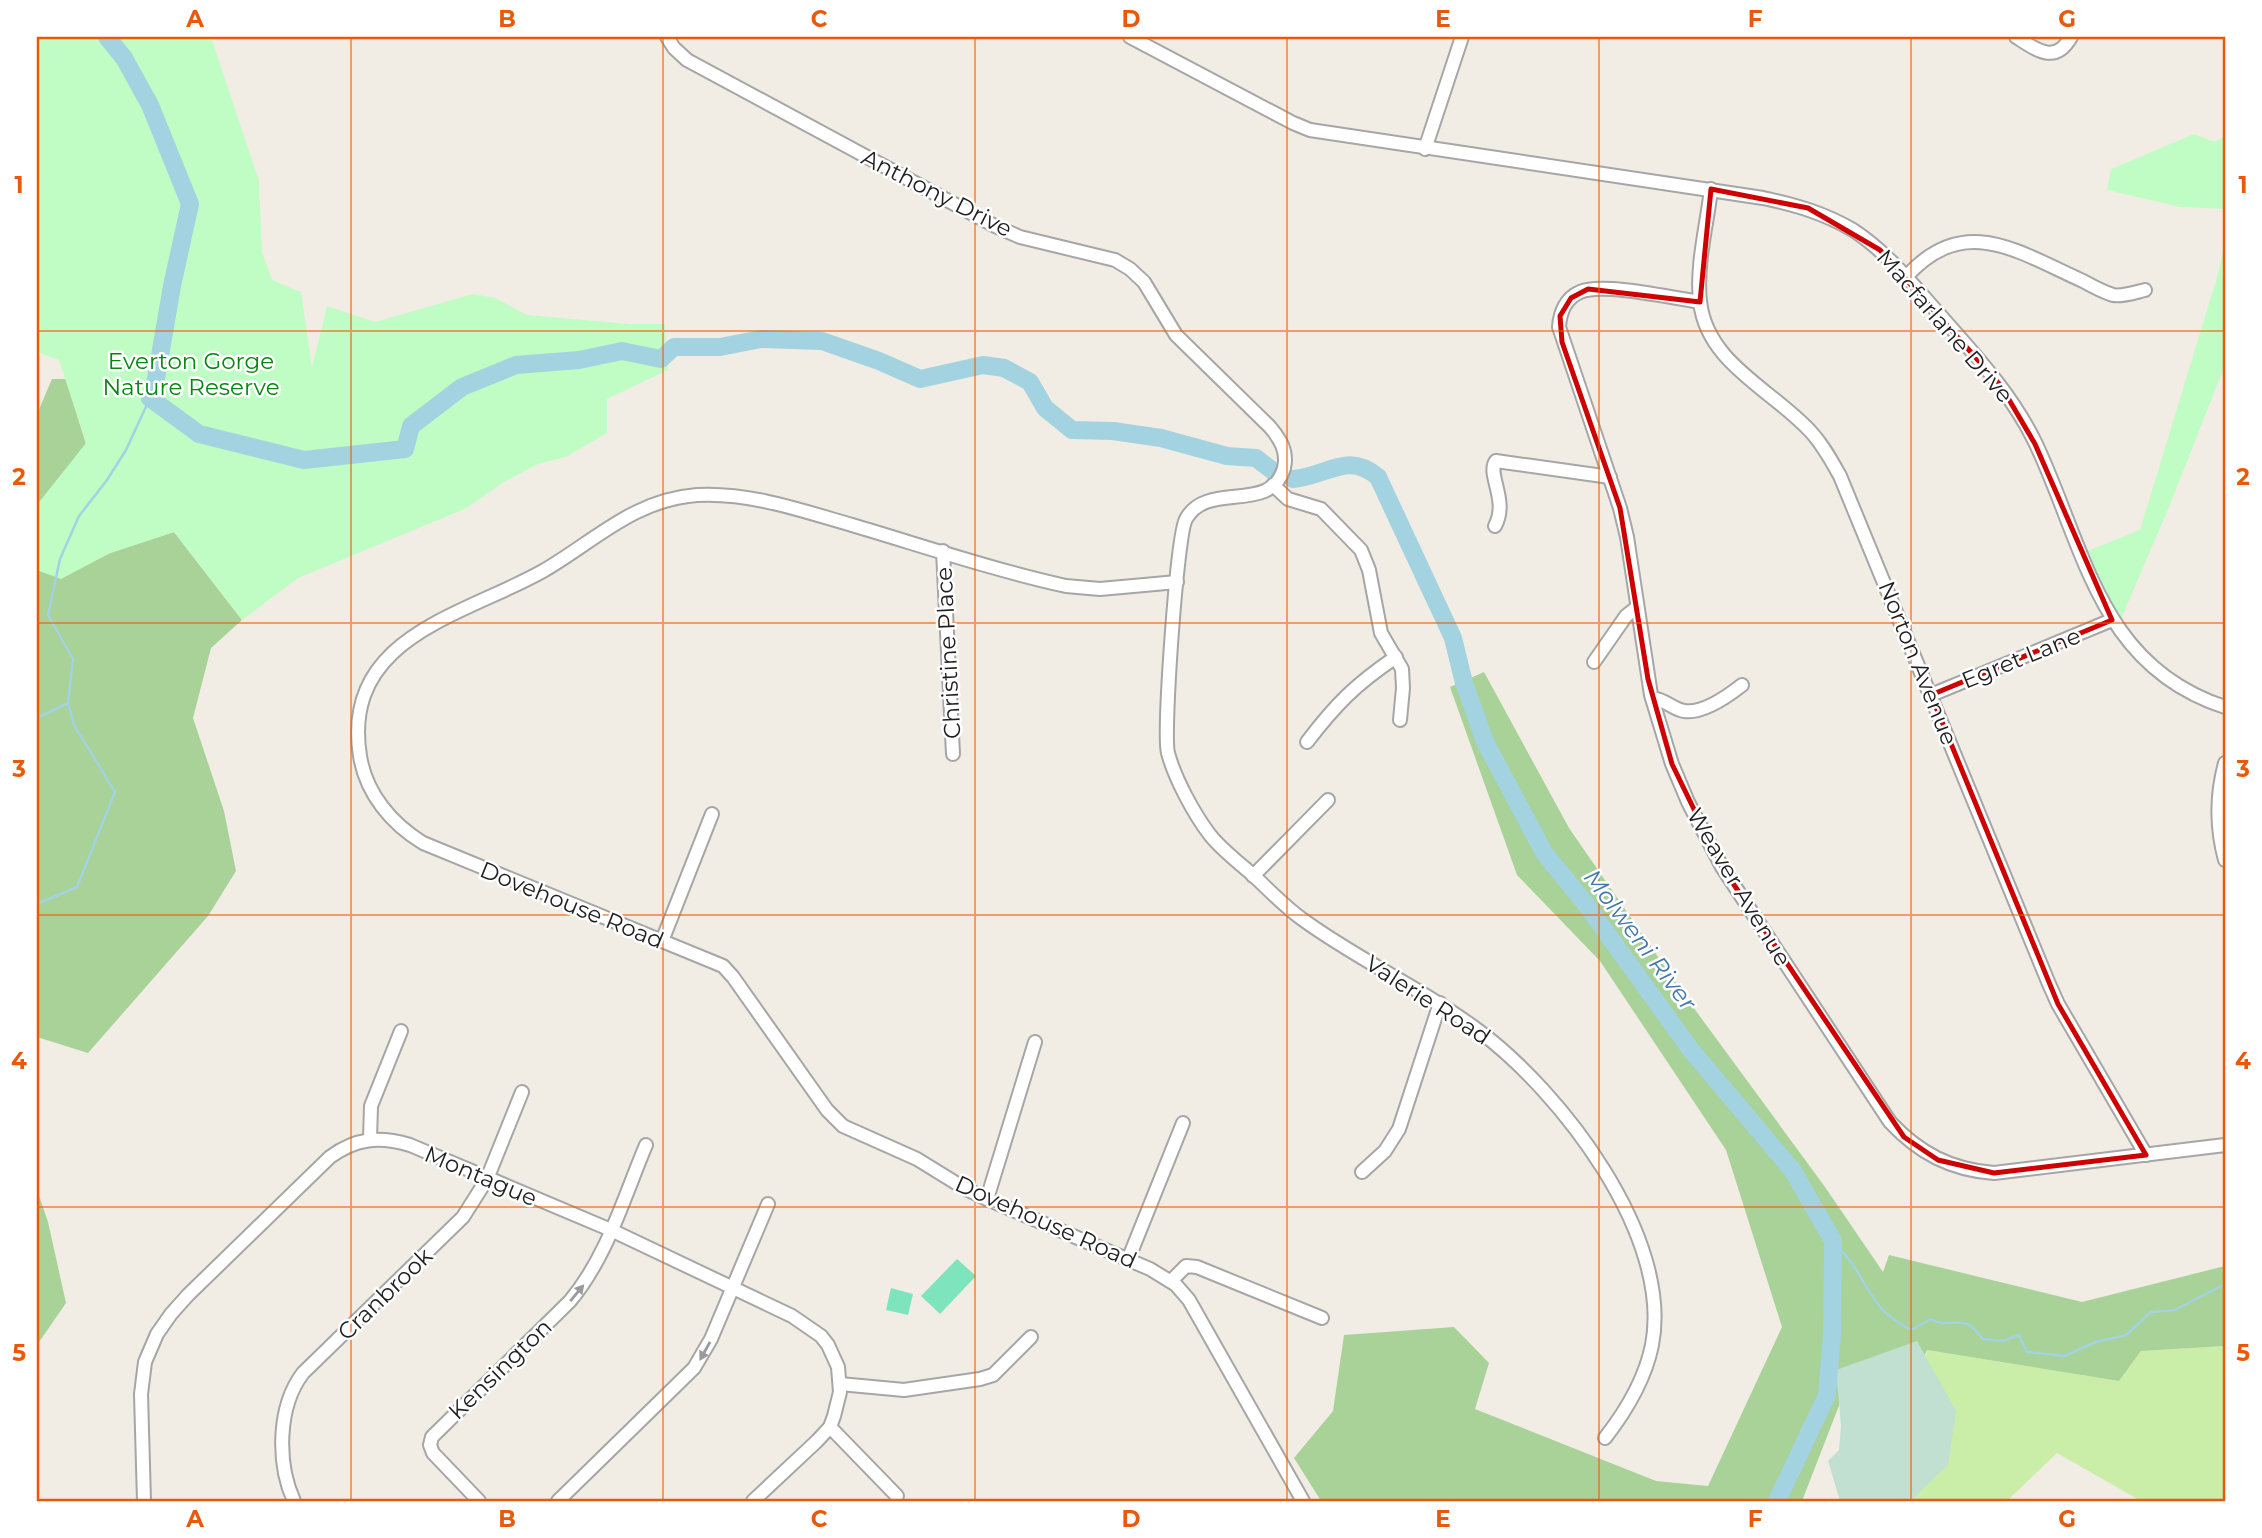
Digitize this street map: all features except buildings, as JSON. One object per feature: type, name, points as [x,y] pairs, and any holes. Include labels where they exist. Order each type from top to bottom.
[{"type":"street","name":"Anthony Drive","points":[[667,37],[687,60],[995,226],[1020,237],[1115,260],[1130,269],[1144,282],[1176,335],[1270,427],[1281,442],[1285,460],[1282,472],[1273,485]]},
{"type":"street","name":"Macfarlane Drive","points":[[1130,37],[1257,105],[1310,130],[1711,189],[1808,208],[1833,219],[1880,250],[2001,386],[2021,415],[2094,585],[2126,640],[2165,676],[2189,692],[2225,707]]},
{"type":"street","points":[[1425,149],[1462,37]]},
{"type":"street","points":[[2016,37],[2040,51],[2050,53],[2061,50],[2071,37]]},
{"type":"street","name":"Norton Avenue","points":[[1711,189],[1699,281],[1700,302],[1707,328],[1726,358],[1781,403],[1811,432],[1827,452],[1850,495],[2053,994],[2146,1155]]},
{"type":"street","points":[[1906,277],[1918,264],[1944,247],[1975,240],[2007,248],[2115,296],[2145,290]]},
{"type":"street","name":"Weaver Avenue","points":[[1700,302],[1598,288],[1578,292],[1563,307],[1559,316],[1559,327],[1610,477],[1627,537],[1636,608],[1653,698],[1678,779],[1722,867],[1886,1115],[1904,1137],[1938,1160],[1969,1170],[1994,1173],[2225,1145]]},
{"type":"street","points":[[1495,526],[1501,506],[1492,469],[1496,461],[1610,477]]},
{"type":"street","points":[[1177,582],[1181,532],[1191,511],[1208,500],[1257,494],[1273,485],[1288,499],[1321,509],[1362,550],[1369,570],[1381,633],[1403,674],[1400,720]]},
{"type":"street","name":"Dovehouse Road","points":[[1177,582],[1083,589],[773,503],[712,495],[676,498],[641,509],[535,575],[427,627],[400,645],[378,668],[368,687],[360,710],[359,751],[366,778],[375,797],[397,824],[423,843],[727,970],[823,1105],[843,1126],[925,1163],[956,1184],[987,1199],[1171,1280],[1189,1300],[1303,1501]]},
{"type":"street","name":"Christine Place","points":[[943,551],[953,754]]},
{"type":"street","name":"Valerie Road","points":[[1177,582],[1167,722],[1169,755],[1202,823],[1215,841],[1303,920],[1440,1003],[1507,1054],[1562,1111],[1607,1178],[1631,1223],[1646,1258],[1655,1307],[1652,1348],[1639,1384],[1605,1438]]},
{"type":"street","points":[[1594,662],[1626,615],[1636,608]]},
{"type":"street","name":"Egret Lane","points":[[1931,695],[2112,620]]},
{"type":"street","points":[[1307,742],[1334,707],[1371,674],[1396,657]]},
{"type":"street","points":[[1653,698],[1663,699],[1681,710],[1688,711],[1724,698],[1742,685]]},
{"type":"street","points":[[2225,763],[2218,798],[2217,824],[2225,860]]},
{"type":"street","points":[[1253,876],[1328,800]]},
{"type":"street","points":[[662,941],[712,814]]},
{"type":"street","points":[[1362,1172],[1385,1151],[1399,1129],[1440,1003]]},
{"type":"street","points":[[140,1498],[143,1374],[148,1353],[163,1323],[188,1295],[330,1157],[351,1144],[370,1139],[372,1106],[401,1031]]},
{"type":"street","points":[[987,1199],[1035,1042]]},
{"type":"street","name":"Cranbrook","points":[[294,1501],[288,1485],[284,1459],[283,1421],[293,1390],[303,1373],[451,1230],[467,1211],[487,1179],[522,1092]]},
{"type":"street","points":[[1128,1259],[1183,1123]]},
{"type":"street","name":"Montague","points":[[370,1139],[390,1140],[410,1146],[611,1230],[814,1329],[833,1353],[841,1384],[837,1409],[830,1427]]},
{"type":"street","name":"Kensington","points":[[479,1501],[433,1453],[430,1445],[432,1437],[585,1284],[611,1230],[646,1144]]},
{"type":"street","points":[[558,1501],[694,1368],[711,1339],[768,1203]]},
{"type":"street","points":[[1171,1280],[1186,1266],[1198,1267],[1322,1318]]},
{"type":"street","points":[[841,1384],[904,1390],[980,1379],[993,1375],[1031,1337]]},
{"type":"street","points":[[753,1501],[830,1427],[897,1496]]},
{"type":"highlighted area","points":[[1711,189],[1808,208],[1880,250],[2001,386],[2035,444],[2112,620],[1931,695],[2058,1004],[2146,1155],[1994,1173],[1938,1160],[1904,1137],[1722,867],[1672,764],[1648,679],[1620,508],[1562,342],[1560,316],[1571,298],[1588,289],[1700,302]]},
{"type":"green space","name":"Everton Gorge Nature Reserve","points":[[37,37],[211,37],[259,181],[262,252],[272,280],[301,292],[312,367],[327,306],[375,322],[473,294],[495,298],[527,315],[630,324],[665,324],[668,370],[607,399],[607,433],[566,457],[538,464],[502,483],[467,508],[298,578],[242,620],[174,532],[110,553],[61,579],[37,570],[37,505],[86,443],[59,360],[37,352]]},
{"type":"green space","points":[[2194,134],[2215,142],[2225,136],[2225,209],[2180,207],[2107,190],[2111,169]]},
{"type":"green space","points":[[2225,241],[2225,365],[2169,507],[2117,628],[2080,554],[2140,530],[2218,274]]},
{"type":"green space","points":[[52,379],[66,379],[86,444],[37,505],[37,414]]},
{"type":"green space","points":[[174,532],[242,620],[211,648],[193,718],[224,811],[236,871],[208,916],[88,1053],[37,1037],[37,570],[61,578],[110,553]]},
{"type":"green space","points":[[1484,672],[1569,828],[1685,996],[1825,1187],[1883,1272],[1889,1255],[2082,1302],[2225,1266],[2225,1346],[2141,1351],[2119,1381],[1927,1350],[1888,1434],[1854,1367],[1802,1501],[1321,1501],[1294,1458],[1333,1411],[1344,1335],[1454,1327],[1489,1363],[1475,1409],[1656,1481],[1708,1486],[1782,1327],[1726,1150],[1600,961],[1517,875],[1450,687]]},
{"type":"green space","points":[[37,1190],[48,1222],[66,1303],[37,1345]]},
{"type":"green space","points":[[957,1259],[976,1276],[940,1314],[921,1296]]},
{"type":"green space","points":[[891,1288],[913,1294],[908,1315],[886,1310]]},
{"type":"green space","points":[[1917,1341],[1956,1411],[1948,1465],[1910,1501],[1840,1501],[1828,1461],[1839,1450],[1841,1426],[1836,1370]]},
{"type":"green space","points":[[2225,1346],[2225,1501],[2141,1501],[2057,1453],[2007,1501],[1891,1501],[1927,1350],[2119,1381],[2141,1351]]},
{"type":"waterway","name":"Molweni River","points":[[107,37],[124,58],[150,105],[190,204],[150,398],[199,434],[304,460],[405,449],[411,426],[462,387],[516,365],[579,360],[622,351],[661,359],[674,347],[720,347],[761,339],[822,341],[920,379],[983,365],[1004,368],[1030,382],[1045,408],[1072,430],[1113,431],[1161,438],[1227,456],[1256,458],[1273,471]]},
{"type":"waterway","points":[[37,904],[77,887],[115,792],[74,725],[68,703],[73,659],[48,615],[60,559],[79,516],[126,450],[150,398]]},
{"type":"waterway","name":"Molweni River","points":[[1293,479],[1347,465],[1367,469],[1378,477],[1453,638],[1464,683],[1486,744],[1545,854],[1585,903],[1691,1050],[1793,1171],[1833,1241],[1832,1334],[1827,1395],[1777,1501]]},
{"type":"waterway","points":[[37,718],[68,703]]},
{"type":"waterway","points":[[1833,1241],[1853,1264],[1883,1310],[1911,1330],[1931,1319],[1941,1323],[1961,1323],[1971,1326],[1983,1339],[2003,1341],[2019,1335],[2027,1352],[2064,1356],[2096,1342],[2126,1335],[2151,1312],[2175,1310],[2225,1284]]}]
